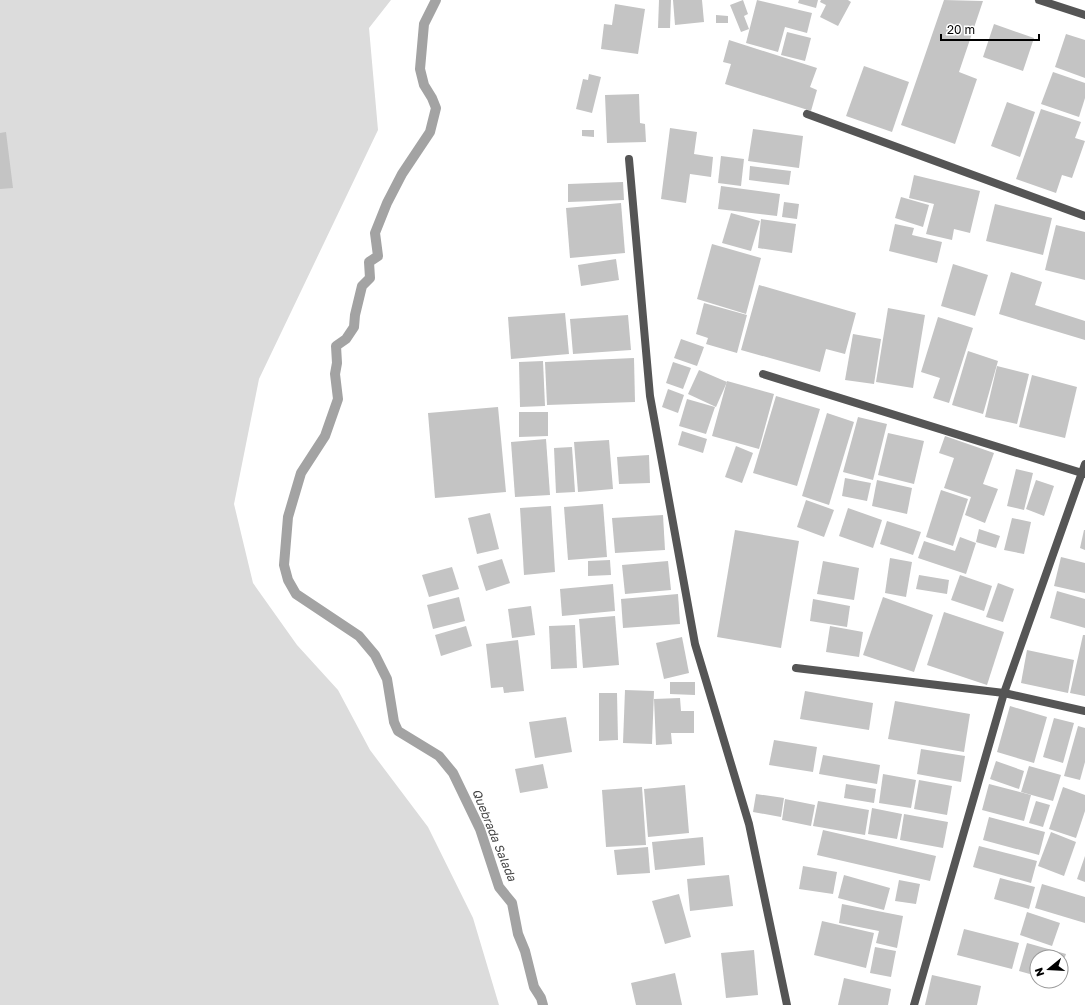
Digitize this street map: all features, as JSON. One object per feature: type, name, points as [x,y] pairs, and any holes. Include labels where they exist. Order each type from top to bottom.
[{"type":"street","points":[[1039,0],[1085,15]]},
{"type":"street","points":[[807,114],[1085,216]]},
{"type":"street","points":[[630,159],[650,396],[695,644],[749,824],[787,1005]]},
{"type":"street","points":[[763,374],[1084,473]]},
{"type":"street","points":[[914,1005],[1004,693],[1084,473],[1085,464]]},
{"type":"street","points":[[796,668],[1004,693],[1085,711]]},
{"type":"shaded area","points":[[0,0],[391,0],[369,28],[378,130],[259,379],[234,504],[253,583],[297,645],[338,690],[370,750],[428,827],[473,918],[499,1005],[0,1005]]},
{"type":"building","points":[[659,0],[671,0],[670,28],[658,28]]},
{"type":"building","points":[[673,0],[702,0],[704,22],[675,25]]},
{"type":"building","points":[[743,0],[748,14],[744,16],[749,29],[741,32],[730,5]]},
{"type":"building","points":[[757,0],[812,13],[807,33],[785,27],[778,52],[746,43]]},
{"type":"building","points":[[799,0],[818,0],[816,8],[798,3]]},
{"type":"building","points":[[821,0],[848,0],[851,2],[838,26],[820,17],[826,5],[820,2]]},
{"type":"building","points":[[944,0],[983,1],[959,72],[977,79],[955,144],[901,125]]},
{"type":"building","points":[[615,4],[645,9],[638,54],[601,49],[604,24],[612,25]]},
{"type":"building","points":[[716,15],[728,16],[728,23],[716,23]]},
{"type":"building","points":[[994,24],[1034,38],[1023,71],[983,57]]},
{"type":"building","points":[[787,32],[811,38],[805,61],[781,55]]},
{"type":"building","points":[[1066,34],[1085,40],[1085,78],[1055,67]]},
{"type":"building","points":[[729,40],[817,68],[810,87],[817,90],[811,111],[725,84],[731,64],[723,62]]},
{"type":"building","points":[[864,66],[909,82],[892,132],[846,116]]},
{"type":"building","points":[[1053,72],[1085,83],[1085,98],[1079,117],[1041,104]]},
{"type":"building","points":[[589,74],[601,77],[592,113],[576,109],[583,79],[588,80]]},
{"type":"building","points":[[639,94],[640,123],[645,124],[646,142],[607,143],[605,95]]},
{"type":"building","points":[[1007,102],[1035,112],[1020,157],[991,146]]},
{"type":"building","points":[[1041,109],[1081,122],[1075,138],[1085,141],[1072,178],[1062,175],[1056,193],[1016,179]]},
{"type":"building","points":[[670,128],[697,132],[694,154],[713,157],[711,177],[690,174],[686,203],[661,199]]},
{"type":"building","points":[[753,129],[803,136],[799,168],[748,161]]},
{"type":"building","points":[[582,130],[594,130],[594,137],[582,136]]},
{"type":"building","points":[[6,132],[13,188],[0,189],[0,133]]},
{"type":"building","points":[[721,156],[744,159],[741,186],[718,183]]},
{"type":"building","points":[[750,166],[791,171],[789,185],[749,180]]},
{"type":"building","points":[[914,175],[980,191],[970,233],[954,229],[952,240],[926,234],[934,204],[909,198]]},
{"type":"building","points":[[623,182],[624,200],[568,202],[568,184]]},
{"type":"building","points":[[721,186],[780,194],[777,216],[718,209]]},
{"type":"building","points":[[901,197],[929,205],[923,227],[895,218]]},
{"type":"building","points":[[784,202],[799,204],[797,219],[782,217]]},
{"type":"building","points":[[621,203],[625,253],[570,258],[566,208]]},
{"type":"building","points":[[995,204],[1052,218],[1043,255],[986,241]]},
{"type":"building","points":[[731,213],[760,221],[751,251],[722,243]]},
{"type":"building","points":[[761,219],[796,224],[792,253],[758,248]]},
{"type":"building","points":[[895,224],[914,228],[912,235],[942,242],[937,263],[889,251]]},
{"type":"building","points":[[1056,225],[1085,232],[1085,280],[1045,270]]},
{"type":"building","points":[[712,244],[761,258],[746,314],[697,299]]},
{"type":"building","points":[[616,259],[619,280],[581,286],[578,265]]},
{"type":"building","points":[[953,264],[988,275],[975,316],[941,306]]},
{"type":"building","points":[[1011,272],[1042,282],[1035,305],[1085,321],[1085,340],[999,314]]},
{"type":"building","points":[[759,285],[856,313],[845,354],[826,349],[820,372],[741,350]]},
{"type":"building","points":[[704,303],[747,315],[737,353],[706,344],[708,338],[696,334]]},
{"type":"building","points":[[888,308],[925,315],[913,388],[876,382]]},
{"type":"building","points":[[565,313],[569,354],[511,359],[508,317]]},
{"type":"building","points":[[628,315],[631,350],[573,354],[570,319]]},
{"type":"building","points":[[938,317],[973,328],[949,403],[933,398],[940,378],[921,372]]},
{"type":"building","points":[[853,334],[881,339],[874,384],[845,380]]},
{"type":"building","points":[[681,339],[704,347],[697,366],[674,358]]},
{"type":"building","points":[[968,351],[998,361],[983,414],[952,405]]},
{"type":"building","points":[[634,358],[635,402],[547,405],[545,362]]},
{"type":"building","points":[[543,361],[545,406],[520,407],[519,362]]},
{"type":"building","points":[[673,362],[691,368],[683,389],[666,383]]},
{"type":"building","points":[[997,366],[1029,374],[1017,424],[985,417]]},
{"type":"building","points":[[699,370],[727,382],[716,407],[688,394]]},
{"type":"building","points":[[1032,375],[1077,387],[1065,438],[1019,427]]},
{"type":"building","points":[[727,381],[774,394],[759,449],[712,436]]},
{"type":"building","points":[[668,389],[684,395],[678,413],[662,407]]},
{"type":"building","points":[[776,396],[820,409],[797,486],[753,473]]},
{"type":"building","points":[[687,399],[715,407],[706,434],[679,426]]},
{"type":"building","points":[[498,407],[506,492],[435,498],[428,413]]},
{"type":"building","points":[[519,412],[548,412],[548,436],[519,437]]},
{"type":"building","points":[[827,413],[854,422],[829,505],[802,496]]},
{"type":"building","points":[[858,417],[887,424],[873,480],[843,472]]},
{"type":"building","points":[[682,431],[707,439],[703,453],[678,445]]},
{"type":"building","points":[[888,433],[924,441],[914,484],[878,475]]},
{"type":"building","points":[[945,436],[994,453],[983,484],[998,489],[985,523],[965,515],[971,497],[944,488],[954,458],[939,453]]},
{"type":"building","points":[[546,439],[550,495],[515,497],[511,442]]},
{"type":"building","points":[[609,440],[613,489],[578,492],[574,442]]},
{"type":"building","points":[[736,446],[753,453],[742,483],[725,477]]},
{"type":"building","points":[[572,447],[575,492],[556,493],[554,448]]},
{"type":"building","points":[[649,455],[650,483],[619,484],[617,457]]},
{"type":"building","points":[[1016,469],[1033,473],[1024,510],[1007,506]]},
{"type":"building","points":[[845,478],[871,483],[867,501],[842,496]]},
{"type":"building","points":[[877,480],[912,488],[907,514],[872,506]]},
{"type":"building","points":[[1036,480],[1054,486],[1044,516],[1026,509]]},
{"type":"building","points":[[941,490],[968,499],[953,546],[926,537]]},
{"type":"building","points":[[806,500],[834,510],[824,537],[797,527]]},
{"type":"building","points":[[603,504],[607,557],[568,560],[564,507]]},
{"type":"building","points":[[551,506],[555,572],[524,575],[520,508]]},
{"type":"building","points":[[848,508],[882,520],[873,548],[839,536]]},
{"type":"building","points":[[490,513],[499,549],[477,554],[468,518]]},
{"type":"building","points":[[663,515],[665,550],[615,553],[612,518]]},
{"type":"building","points":[[1012,518],[1031,522],[1024,554],[1004,550]]},
{"type":"building","points":[[887,521],[921,532],[913,555],[880,544]]},
{"type":"building","points":[[979,529],[1000,536],[996,548],[976,542]]},
{"type":"building","points":[[735,530],[799,541],[781,648],[717,637]]},
{"type":"building","points":[[1085,530],[1085,550],[1080,548]]},
{"type":"building","points":[[960,537],[976,543],[966,574],[918,558],[924,541],[955,551]]},
{"type":"building","points":[[1061,557],[1085,563],[1085,593],[1054,586]]},
{"type":"building","points":[[890,558],[912,562],[906,597],[885,593]]},
{"type":"building","points":[[502,559],[510,583],[486,591],[478,566]]},
{"type":"building","points":[[610,560],[611,575],[588,576],[588,561]]},
{"type":"building","points":[[668,561],[671,590],[625,594],[622,565]]},
{"type":"building","points":[[823,561],[859,568],[854,600],[817,594]]},
{"type":"building","points":[[452,567],[459,589],[429,597],[422,575]]},
{"type":"building","points":[[919,575],[949,580],[947,594],[916,589]]},
{"type":"building","points":[[960,575],[992,586],[984,611],[951,600]]},
{"type":"building","points":[[998,583],[1014,589],[1003,622],[986,617]]},
{"type":"building","points":[[613,584],[615,611],[562,616],[560,589]]},
{"type":"building","points":[[1057,591],[1085,599],[1085,628],[1050,618]]},
{"type":"building","points":[[678,594],[680,624],[623,628],[621,599]]},
{"type":"building","points":[[459,597],[465,621],[433,629],[427,605]]},
{"type":"building","points":[[883,597],[933,615],[914,672],[863,655]]},
{"type":"building","points":[[813,599],[850,606],[847,627],[810,621]]},
{"type":"building","points":[[531,606],[535,635],[512,638],[508,609]]},
{"type":"building","points":[[944,612],[1004,632],[987,685],[927,665]]},
{"type":"building","points":[[615,616],[619,665],[583,668],[579,619]]},
{"type":"building","points":[[575,625],[577,668],[551,669],[549,626]]},
{"type":"building","points":[[466,626],[472,646],[441,656],[435,635]]},
{"type":"building","points":[[830,626],[863,632],[859,657],[826,652]]},
{"type":"building","points":[[1083,635],[1085,635],[1085,696],[1070,693]]},
{"type":"building","points":[[682,637],[689,673],[664,679],[656,643]]},
{"type":"building","points":[[518,640],[524,691],[504,693],[503,687],[491,688],[486,644]]},
{"type":"building","points":[[1027,650],[1074,660],[1068,693],[1021,683]]},
{"type":"building","points":[[670,682],[695,682],[695,695],[670,694]]},
{"type":"building","points":[[625,690],[654,691],[652,744],[623,743]]},
{"type":"building","points":[[805,691],[873,703],[869,730],[800,719]]},
{"type":"building","points":[[599,693],[617,693],[618,740],[599,741]]},
{"type":"building","points":[[680,698],[681,711],[694,711],[694,733],[671,733],[672,744],[656,745],[654,699]]},
{"type":"building","points":[[895,701],[970,714],[964,752],[888,739]]},
{"type":"building","points":[[1010,706],[1047,717],[1034,763],[997,752]]},
{"type":"building","points":[[566,717],[572,752],[535,758],[529,722]]},
{"type":"building","points":[[1054,718],[1074,723],[1063,763],[1043,757]]},
{"type":"building","points":[[1078,726],[1085,728],[1085,762],[1080,780],[1064,776]]},
{"type":"building","points":[[774,740],[817,747],[813,772],[769,765]]},
{"type":"building","points":[[921,749],[965,756],[961,782],[917,774]]},
{"type":"building","points":[[823,755],[880,765],[877,784],[819,774]]},
{"type":"building","points":[[996,761],[1024,771],[1019,789],[990,779]]},
{"type":"building","points":[[543,764],[548,788],[520,793],[515,769]]},
{"type":"building","points":[[1029,766],[1061,775],[1053,801],[1021,792]]},
{"type":"building","points":[[883,774],[916,780],[911,808],[879,803]]},
{"type":"building","points":[[919,780],[952,786],[947,815],[914,809]]},
{"type":"building","points":[[846,784],[876,789],[874,803],[844,798]]},
{"type":"building","points":[[989,784],[1031,795],[1024,821],[982,810]]},
{"type":"building","points":[[685,785],[689,833],[648,837],[644,789]]},
{"type":"building","points":[[642,787],[646,845],[606,847],[602,790]]},
{"type":"building","points":[[1063,787],[1085,795],[1085,811],[1076,838],[1049,829]]},
{"type":"building","points":[[756,794],[784,798],[781,817],[753,812]]},
{"type":"building","points":[[785,799],[815,805],[811,826],[782,820]]},
{"type":"building","points":[[818,801],[869,810],[865,835],[813,826]]},
{"type":"building","points":[[1036,801],[1050,805],[1043,827],[1029,823]]},
{"type":"building","points":[[872,808],[902,814],[897,839],[868,834]]},
{"type":"building","points":[[904,814],[948,822],[943,848],[900,840]]},
{"type":"building","points":[[989,817],[1045,832],[1039,855],[983,840]]},
{"type":"building","points":[[823,830],[936,856],[930,881],[817,855]]},
{"type":"building","points":[[1051,832],[1076,842],[1064,876],[1038,866]]},
{"type":"building","points":[[703,837],[705,865],[655,870],[652,842]]},
{"type":"building","points":[[979,846],[1037,861],[1031,883],[973,867]]},
{"type":"building","points":[[648,847],[650,873],[617,875],[614,850]]},
{"type":"building","points":[[1085,856],[1085,882],[1077,879]]},
{"type":"building","points":[[803,866],[837,872],[833,894],[799,889]]},
{"type":"building","points":[[729,875],[733,906],[690,911],[687,879]]},
{"type":"building","points":[[844,875],[890,888],[884,910],[838,898]]},
{"type":"building","points":[[1000,878],[1035,887],[1029,909],[994,899]]},
{"type":"building","points":[[899,880],[920,884],[916,904],[895,901]]},
{"type":"building","points":[[1042,884],[1085,897],[1085,923],[1035,908]]},
{"type":"building","points":[[679,894],[691,937],[665,944],[652,901]]},
{"type":"building","points":[[842,904],[903,916],[897,948],[876,943],[879,931],[839,923]]},
{"type":"building","points":[[1027,912],[1060,923],[1052,946],[1020,935]]},
{"type":"building","points":[[822,921],[874,933],[866,968],[814,955]]},
{"type":"building","points":[[964,929],[1019,943],[1012,969],[957,955]]},
{"type":"building","points":[[1027,943],[1048,949],[1029,949],[1029,974],[1019,971]]},
{"type":"building","points":[[875,947],[896,951],[891,977],[870,973]]},
{"type":"building","points":[[754,950],[758,995],[726,998],[721,953]]},
{"type":"building","points":[[675,973],[682,1005],[636,1005],[631,983]]},
{"type":"building","points":[[932,975],[981,986],[977,1005],[925,1005]]},
{"type":"building","points":[[844,978],[891,989],[888,1005],[838,1005]]},
{"type":"waterway","name":"Quebrada Salada","points":[[436,0],[424,24],[420,69],[424,85],[436,108],[430,132],[402,174],[387,203],[375,233],[378,256],[369,262],[370,278],[362,286],[355,315],[354,327],[346,339],[336,346],[337,363],[335,374],[338,399],[325,436],[301,473],[288,517],[284,565],[288,580],[296,594],[359,636],[375,655],[387,679],[394,722],[398,731],[439,756],[453,773],[480,829],[499,887],[512,903],[518,934],[525,951],[534,987],[541,998],[543,1005]]}]
